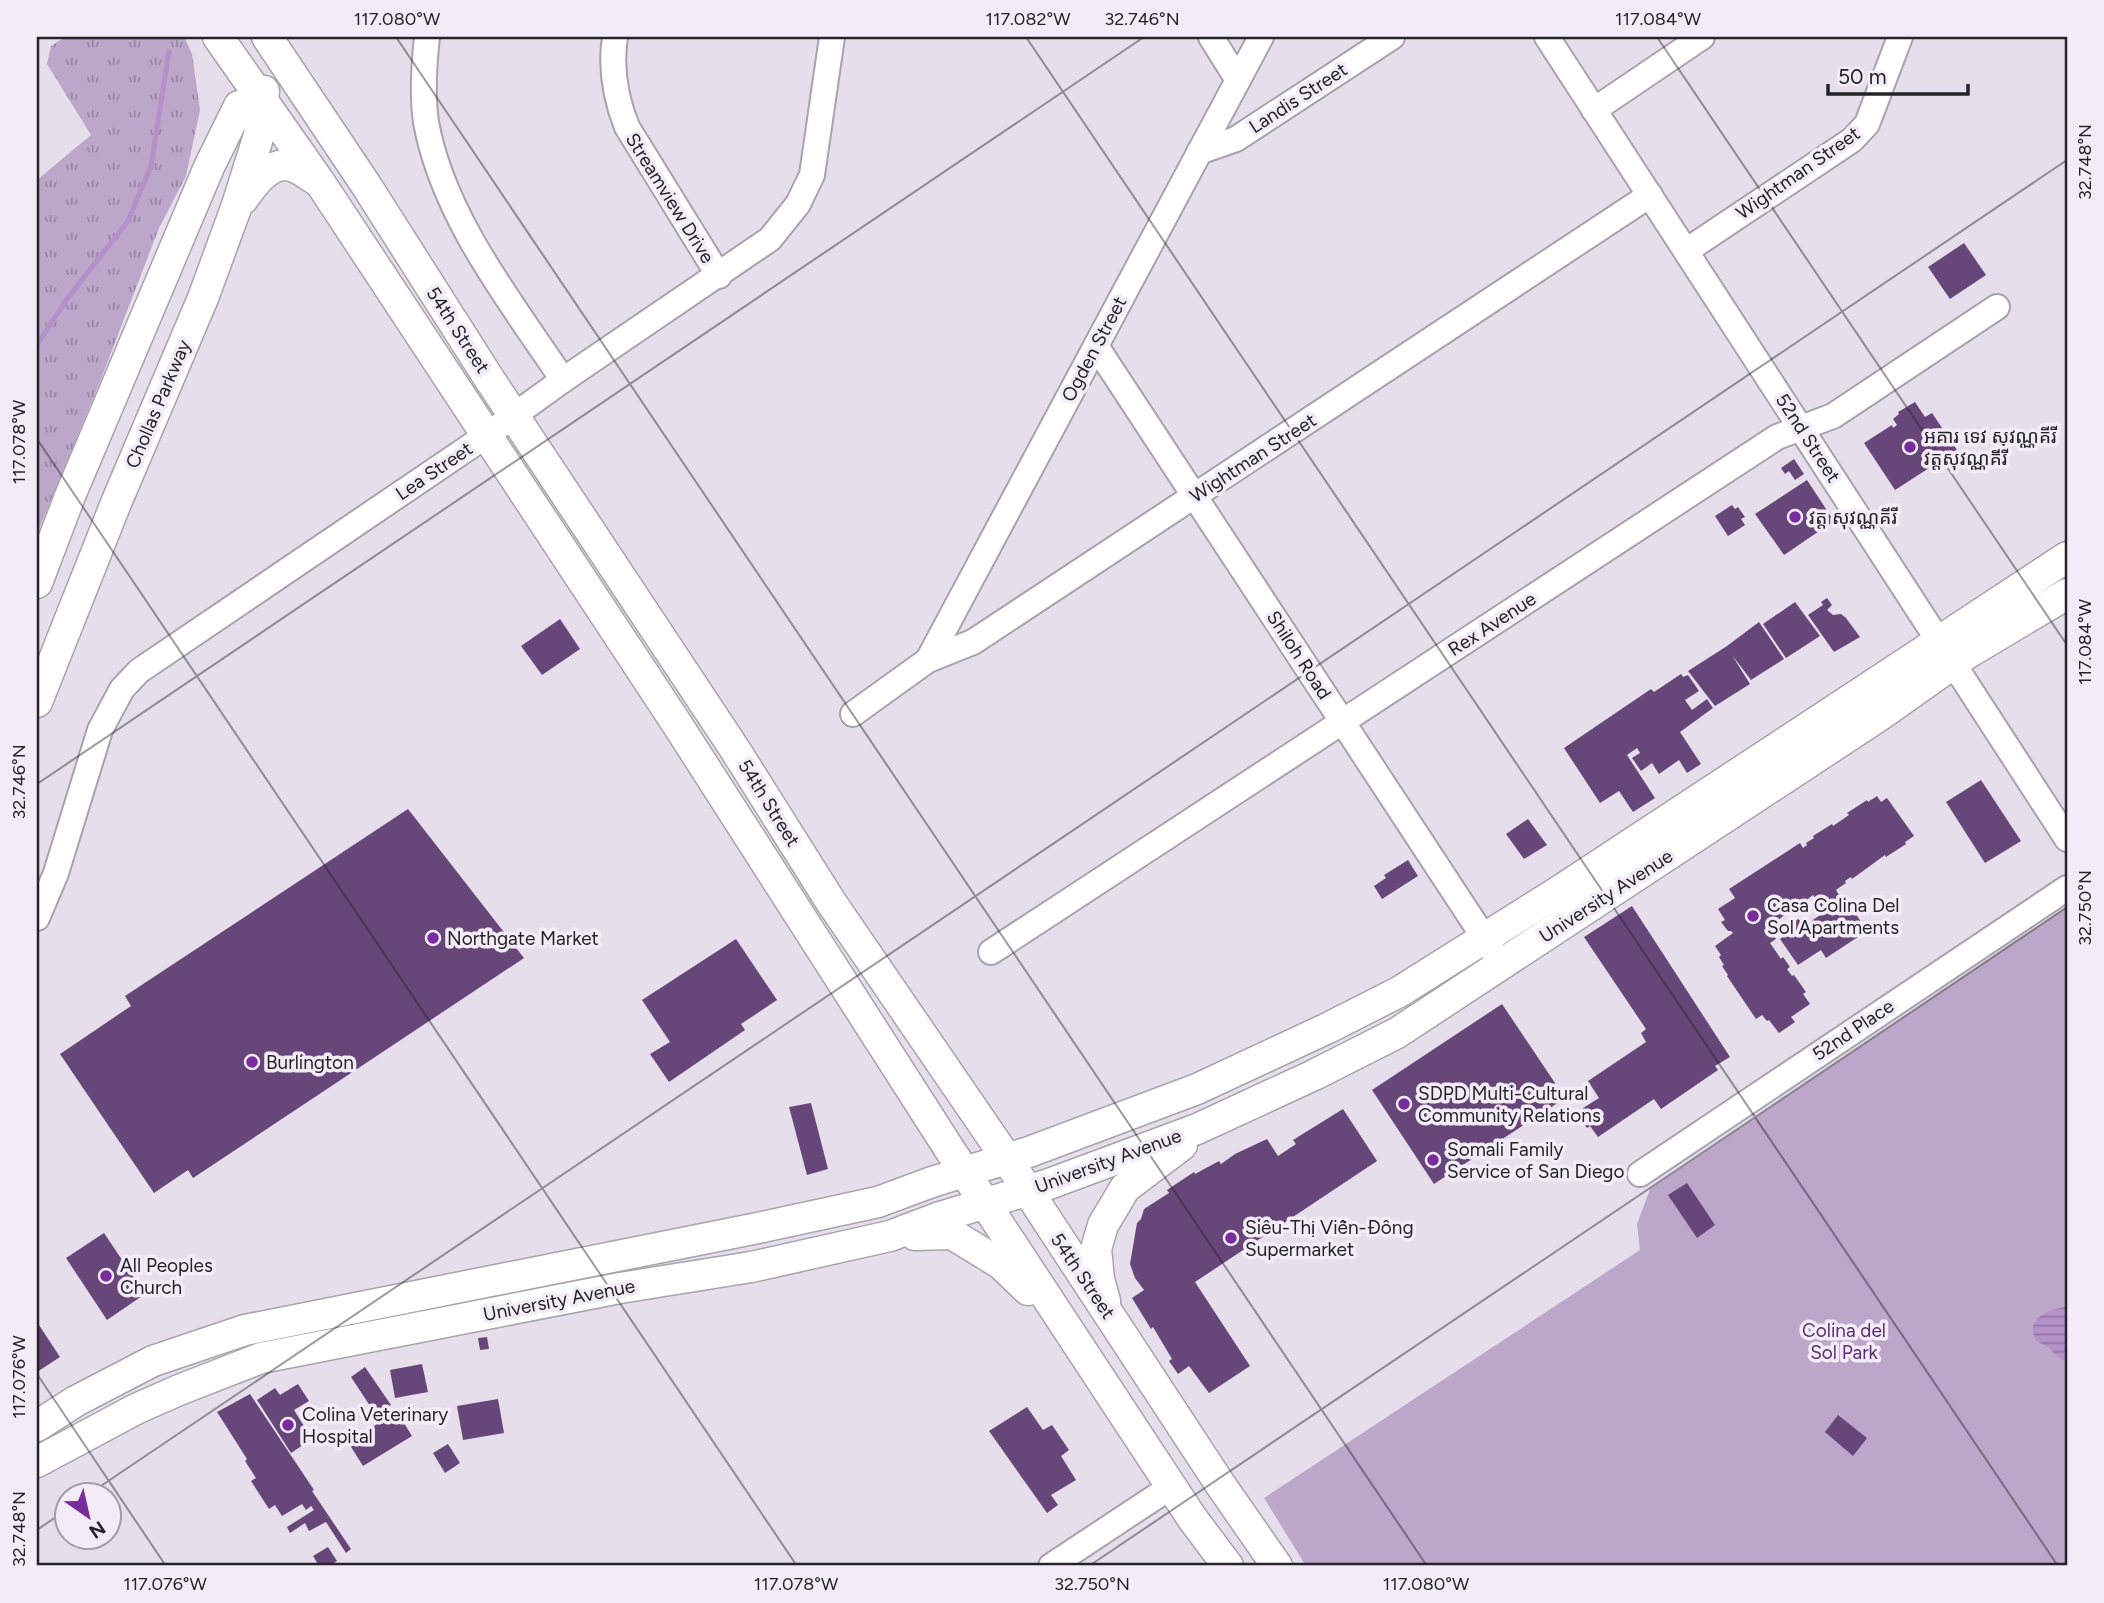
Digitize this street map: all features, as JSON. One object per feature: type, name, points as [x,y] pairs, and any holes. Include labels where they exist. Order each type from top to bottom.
[{"type":"main road","name":"54th Street","points":[[218,37],[319,181],[487,435],[744,827],[1070,1334],[1227,1566]]},
{"type":"main road","name":"54th Street","points":[[268,39],[734,748],[807,864],[1007,1159],[1220,1485],[1277,1566]]},
{"type":"main road","name":"Chollas Parkway","points":[[37,702],[116,502],[203,298],[236,208],[259,135],[268,39]]},
{"type":"main road","points":[[37,583],[70,496],[209,167],[239,106],[263,100]]},
{"type":"main road","points":[[236,208],[254,183],[279,166],[288,165],[319,181]]},
{"type":"main road","name":"University Avenue","points":[[37,1462],[136,1409],[261,1358],[620,1288],[751,1267],[890,1236],[940,1217],[1027,1191],[1197,1129],[1397,1033],[1502,965],[1879,716],[1947,652],[2067,557]]},
{"type":"main road","name":"University Avenue","points":[[37,1426],[76,1401],[153,1361],[245,1330],[872,1203],[1007,1159],[1197,1089],[1399,992],[1947,652],[2067,594]]},
{"type":"main road","points":[[744,827],[765,828],[807,864]]},
{"type":"main road","points":[[1108,1314],[1099,1279],[1096,1249],[1103,1226],[1125,1188],[1180,1147],[1197,1129]]},
{"type":"main road","points":[[890,1236],[952,1234],[1001,1264],[1070,1334]]},
{"type":"street","points":[[427,37],[424,65],[426,121],[440,172],[461,222],[563,380]]},
{"type":"street","name":"Streamview Drive","points":[[615,37],[614,86],[626,127],[719,276]]},
{"type":"street","name":"Lea Street","points":[[37,918],[56,873],[100,730],[122,689],[139,671],[770,239],[790,217],[812,175],[832,37]]},
{"type":"street","points":[[1211,37],[1238,80]]},
{"type":"street","name":"Ogden Street","points":[[928,660],[1261,37]]},
{"type":"street","name":"Landis Street","points":[[1199,152],[1236,139],[1392,37]]},
{"type":"street","name":"52nd Street","points":[[1547,37],[2067,839]]},
{"type":"street","points":[[1594,110],[1702,37]]},
{"type":"street","name":"Wightman Street","points":[[1686,251],[1852,140],[1867,124],[1900,37]]},
{"type":"street","name":"Wightman Street","points":[[853,714],[928,660],[974,642],[1650,195]]},
{"type":"street","name":"Rex Avenue","points":[[991,952],[1777,437],[1833,416],[1997,307]]},
{"type":"street","name":"Shiloh Road","points":[[1096,346],[1502,965]]},
{"type":"street","name":"52nd Place","points":[[1640,1174],[2067,888]]},
{"type":"street","points":[[1051,1566],[1172,1486]]},
{"type":"green space","points":[[65,37],[184,37],[192,54],[200,110],[186,176],[159,228],[37,534],[37,180],[91,135],[47,64],[51,46]]},
{"type":"green space","name":"Colina del Sol Park","points":[[2067,907],[2067,1566],[1306,1566],[1264,1498],[1640,1250],[1637,1224],[1650,1189]]},
{"type":"shaded area","points":[[2067,1307],[2067,1360],[2064,1360],[2038,1342],[2033,1331],[2034,1324],[2042,1315]]},
{"type":"building","points":[[1964,243],[1986,275],[1950,299],[1928,267]]},
{"type":"building","name":"អគារ ទេវ សុវណ្ណគីរី វត្តសុវណ្ណគីរី","points":[[1915,402],[1925,417],[1932,413],[1957,450],[1895,490],[1864,443],[1892,425],[1893,428],[1897,425],[1893,419],[1898,412]]},
{"type":"building","points":[[1794,459],[1804,474],[1795,480],[1789,471],[1785,474],[1781,468]]},
{"type":"building","name":"វត្ត សុវណ្ណគីរី","points":[[1807,480],[1834,521],[1784,555],[1755,514]]},
{"type":"building","points":[[1732,505],[1735,509],[1738,507],[1745,517],[1741,519],[1745,525],[1728,536],[1715,516]]},
{"type":"building","points":[[1827,598],[1832,605],[1827,610],[1833,615],[1841,614],[1846,618],[1860,637],[1834,652],[1808,615],[1823,605],[1821,602]]},
{"type":"building","points":[[1795,602],[1820,636],[1786,658],[1763,624]]},
{"type":"building","points":[[560,619],[580,649],[542,675],[521,646]]},
{"type":"building","points":[[1759,622],[1784,659],[1751,680],[1732,655],[1750,684],[1715,706],[1688,671]]},
{"type":"building","points":[[1681,674],[1683,677],[1688,675],[1699,691],[1685,700],[1692,710],[1707,699],[1713,708],[1680,732],[1701,764],[1687,773],[1679,760],[1659,774],[1652,763],[1641,771],[1632,758],[1640,753],[1637,748],[1627,755],[1655,798],[1633,812],[1619,791],[1600,803],[1564,748],[1651,689],[1654,692]]},
{"type":"building","points":[[1981,780],[2021,841],[1985,863],[1946,802]]},
{"type":"building","name":"Casa Colina Del Sol Apartments","points":[[1877,796],[1881,802],[1887,798],[1914,836],[1905,842],[1906,844],[1845,881],[1846,883],[1836,890],[1841,898],[1844,896],[1867,931],[1826,958],[1821,950],[1798,965],[1780,939],[1795,928],[1792,924],[1798,919],[1805,925],[1825,912],[1813,895],[1789,914],[1788,912],[1772,925],[1765,927],[1769,928],[1776,939],[1770,943],[1790,967],[1787,969],[1806,992],[1803,994],[1810,1004],[1791,1017],[1795,1022],[1779,1033],[1762,1015],[1756,1019],[1722,966],[1724,965],[1719,957],[1721,955],[1715,946],[1733,933],[1721,922],[1725,920],[1718,909],[1735,898],[1729,889],[1800,843],[1803,848],[1813,836],[1832,824],[1833,826],[1849,815],[1847,813]]},
{"type":"building","points":[[408,809],[524,958],[193,1178],[188,1170],[154,1193],[60,1054],[131,1006],[125,996]]},
{"type":"building","points":[[1528,819],[1547,845],[1524,859],[1506,834]]},
{"type":"building","points":[[1408,860],[1418,876],[1382,899],[1374,886],[1386,878],[1384,875]]},
{"type":"building","points":[[1632,906],[1730,1057],[1715,1066],[1718,1070],[1661,1109],[1654,1099],[1598,1137],[1581,1119],[1585,1117],[1580,1110],[1599,1098],[1588,1081],[1646,1042],[1641,1033],[1646,1029],[1584,937]]},
{"type":"building","points":[[736,939],[777,1000],[741,1024],[745,1030],[669,1082],[650,1054],[670,1042],[642,1000]]},
{"type":"building","points":[[1502,1004],[1565,1098],[1434,1184],[1372,1090]]},
{"type":"building","points":[[811,1103],[828,1169],[807,1175],[789,1107]]},
{"type":"building","points":[[1343,1109],[1377,1161],[1195,1282],[1250,1366],[1209,1393],[1189,1366],[1178,1374],[1153,1327],[1151,1329],[1132,1298],[1144,1290],[1135,1278],[1130,1264],[1137,1223],[1144,1209],[1194,1172],[1195,1174],[1219,1161],[1221,1164],[1235,1154],[1267,1139],[1278,1156],[1296,1144],[1293,1140]]},
{"type":"building","points":[[1687,1183],[1715,1225],[1697,1238],[1668,1195]]},
{"type":"building","name":"All Peoples Church","points":[[104,1233],[145,1294],[107,1320],[66,1258]]},
{"type":"building","points":[[37,1322],[60,1357],[37,1372]]},
{"type":"building","points":[[487,1337],[489,1349],[480,1350],[478,1338]]},
{"type":"building","points":[[422,1364],[428,1392],[395,1398],[390,1370]]},
{"type":"building","points":[[365,1367],[391,1405],[376,1415],[351,1377]]},
{"type":"building","name":"Colina Veterinary Hospital","points":[[298,1384],[309,1401],[294,1410],[312,1439],[291,1453],[257,1400],[275,1388],[280,1395]]},
{"type":"building","points":[[250,1394],[351,1549],[346,1553],[326,1522],[309,1531],[305,1523],[290,1533],[287,1527],[314,1510],[311,1506],[306,1510],[302,1504],[282,1516],[275,1505],[269,1509],[251,1481],[256,1478],[245,1461],[247,1459],[217,1412]]},
{"type":"building","points":[[498,1399],[504,1433],[463,1440],[457,1406]]},
{"type":"building","points":[[1027,1407],[1043,1430],[1052,1425],[1069,1450],[1061,1456],[1076,1480],[1051,1495],[1058,1505],[1047,1513],[989,1431]]},
{"type":"building","points":[[397,1412],[412,1436],[363,1466],[348,1442]]},
{"type":"building","points":[[1838,1415],[1867,1438],[1853,1456],[1825,1432]]},
{"type":"building","points":[[448,1444],[460,1463],[445,1473],[433,1453]]},
{"type":"building","points":[[328,1547],[337,1561],[329,1566],[319,1566],[313,1556]]},
{"type":"waterway","points":[[37,345],[67,299],[128,221],[151,166],[169,51]]},
{"type":"place","name":"អគារ ទេវ សុវណ្ណគីរី វត្តសុវណ្ណគីរី","points":[[1910,447]]},
{"type":"place","name":"វត្ត សុវណ្ណគីរី","points":[[1795,517]]},
{"type":"place","name":"Casa Colina Del Sol Apartments","points":[[1753,916]]},
{"type":"place","name":"Northgate Market","points":[[433,938]]},
{"type":"place","name":"Burlington","points":[[252,1062]]},
{"type":"place","name":"SDPD Multi-Cultural Community Relations","points":[[1404,1104]]},
{"type":"place","name":"Somali Family Service of San Diego","points":[[1433,1160]]},
{"type":"place","name":"Siêu-Thị Viễn-Đông Supermarket","points":[[1231,1238]]},
{"type":"place","name":"All Peoples Church","points":[[106,1276]]},
{"type":"place","name":"Colina Veterinary Hospital","points":[[288,1425]]}]
